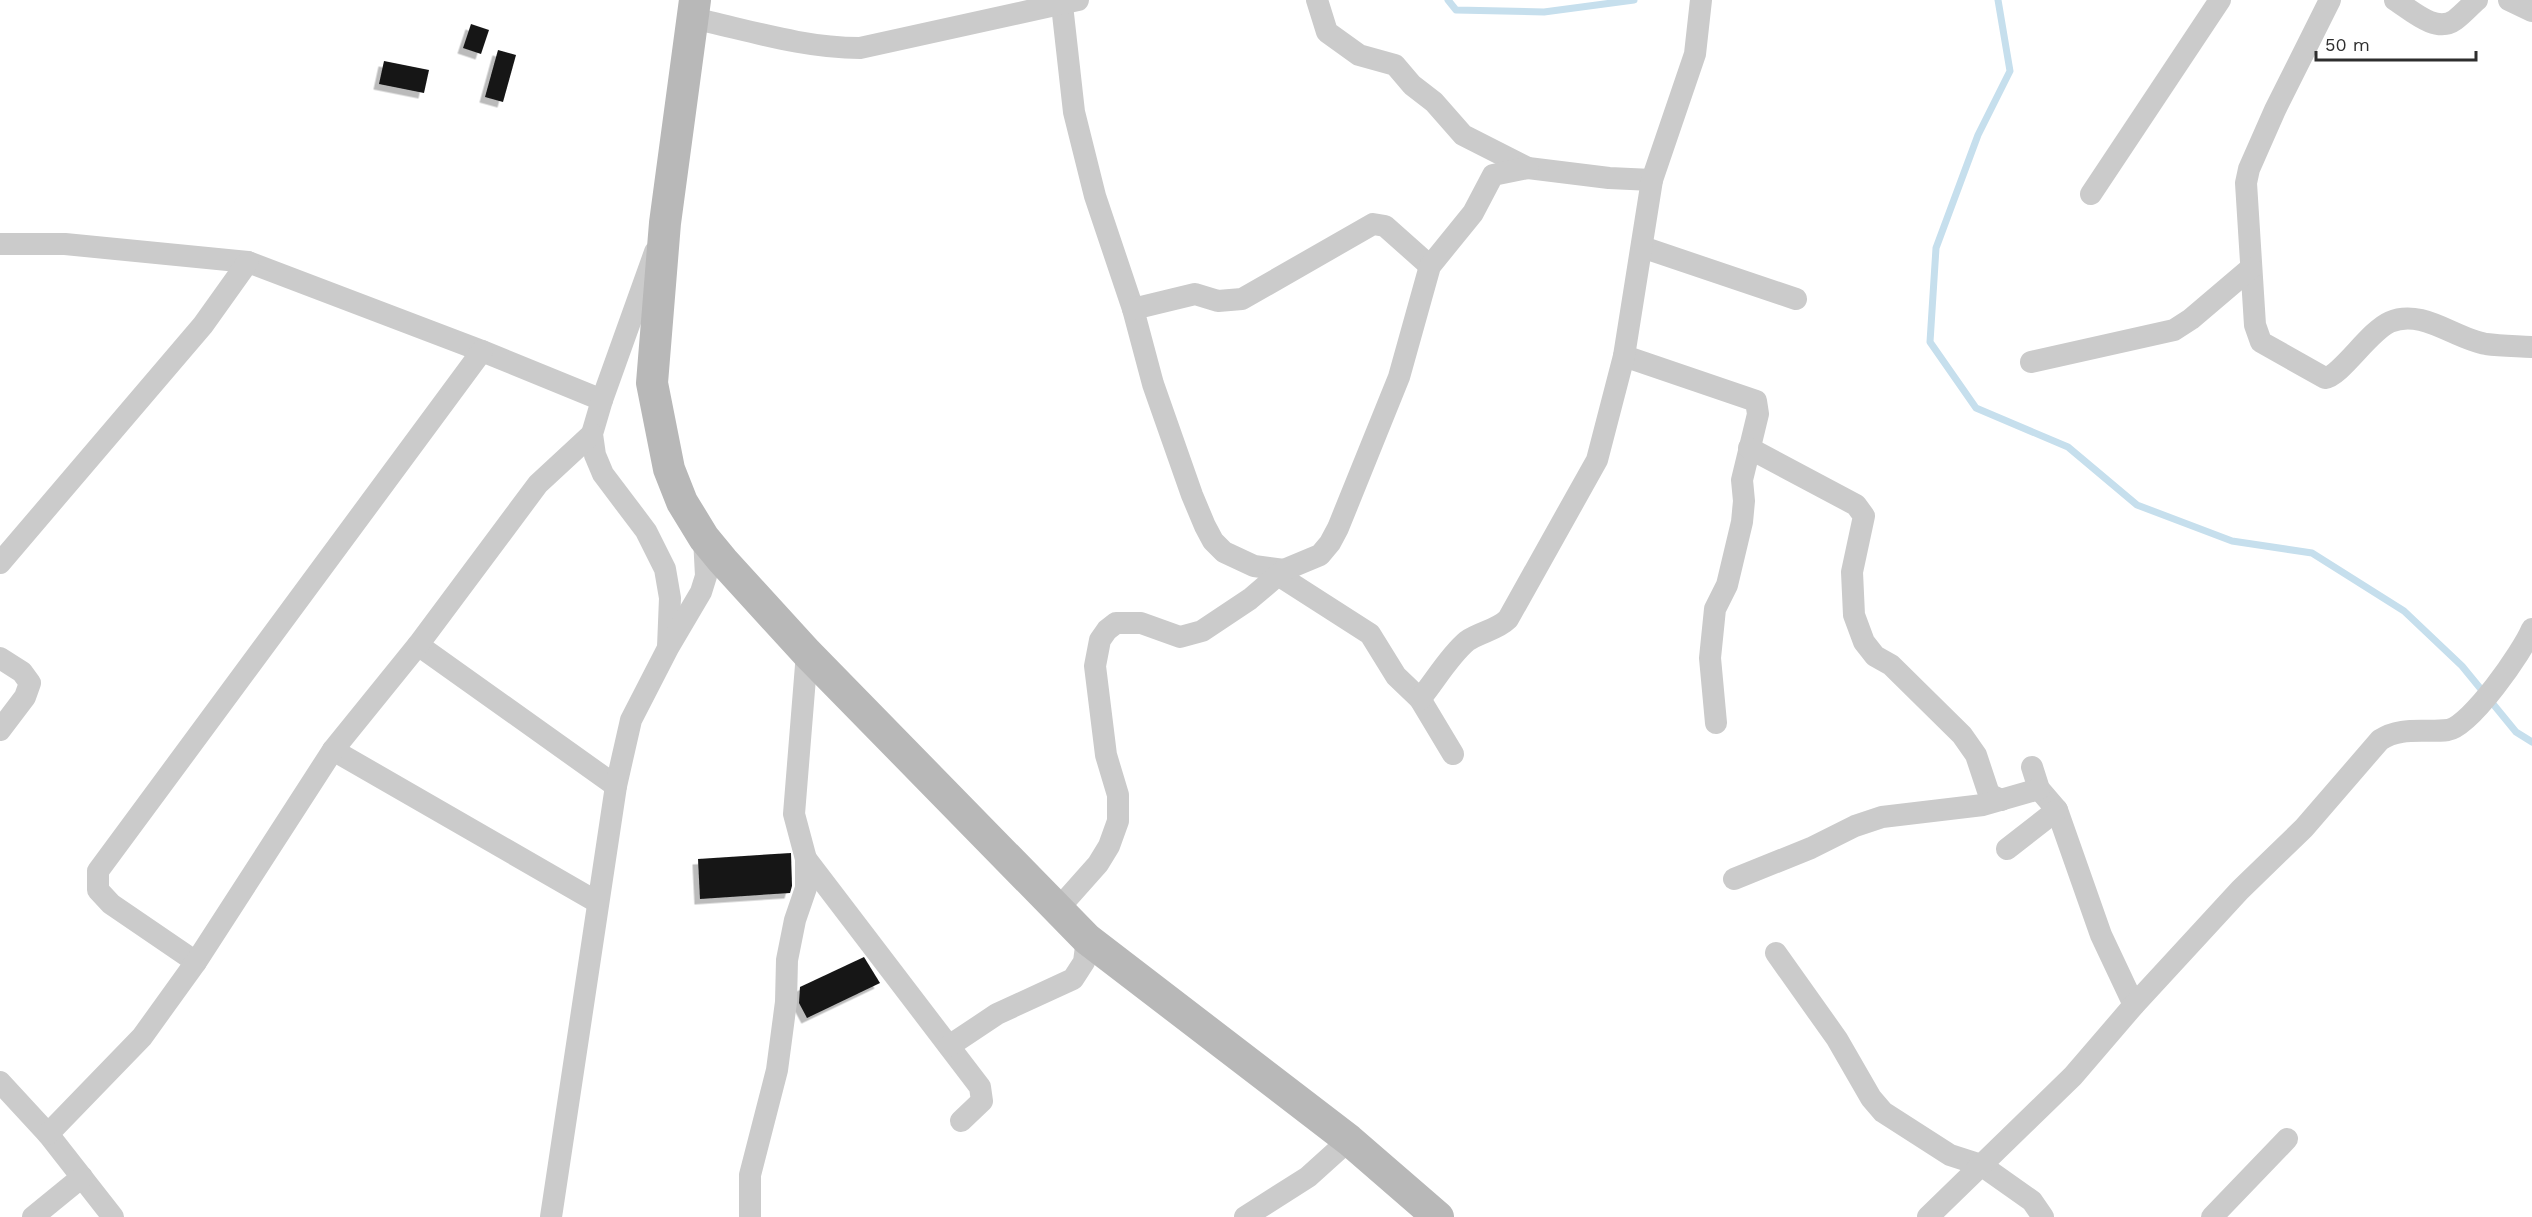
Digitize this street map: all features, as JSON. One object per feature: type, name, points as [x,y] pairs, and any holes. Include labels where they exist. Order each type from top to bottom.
[{"type":"street","points":[[1317,0],[1328,32],[1359,55],[1395,65],[1412,85],[1434,102],[1463,135],[1528,168]]},
{"type":"street","points":[[1420,699],[1464,644],[1476,635],[1502,625],[1508,619],[1597,460],[1624,356],[1652,180],[1695,54],[1701,0]]},
{"type":"street","points":[[2091,194],[2220,0]]},
{"type":"street","points":[[2331,0],[2275,110],[2249,169],[2246,192],[2251,268],[2255,325],[2261,342],[2325,378],[2337,374],[2356,350],[2388,323],[2410,317],[2485,344],[2532,347]]},
{"type":"street","points":[[2395,0],[2433,24],[2445,24],[2454,21],[2476,0]]},
{"type":"street","points":[[2509,0],[2532,11]]},
{"type":"street","points":[[1438,1217],[1348,1140],[1087,939],[807,653],[705,538],[682,502],[669,469],[652,383],[665,223],[694,9],[807,44],[860,48],[1070,2],[1074,112],[1095,196],[1133,309],[1153,384],[1205,526],[1213,541],[1224,552],[1254,566],[1281,573],[1370,634],[1396,676],[1420,699],[1453,754]]},
{"type":"street","points":[[1058,909],[1098,864],[1109,846],[1118,821],[1118,795],[1106,754],[1095,666],[1100,640],[1107,630],[1116,623],[1141,623],[1180,637],[1202,631],[1250,599],[1281,573],[1320,555],[1338,528],[1399,377],[1430,266],[1473,213],[1493,175],[1528,168],[1609,178],[1652,180]]},
{"type":"street","points":[[665,223],[592,434],[595,455],[603,474],[646,531],[664,569],[670,598],[668,648]]},
{"type":"street","points":[[1133,309],[1195,294],[1218,302],[1242,298],[1373,224],[1385,226],[1430,266]]},
{"type":"street","points":[[0,244],[65,244],[248,262],[482,351],[602,400]]},
{"type":"street","points":[[1642,247],[1796,299]]},
{"type":"street","points":[[0,563],[203,325],[248,262]]},
{"type":"street","points":[[2031,362],[2174,330],[2191,319],[2251,268]]},
{"type":"street","points":[[196,962],[111,904],[98,890],[98,871],[482,351]]},
{"type":"street","points":[[1624,356],[1756,401],[1758,414],[1742,480],[1744,501],[1742,522],[1726,585],[1715,609],[1710,658],[1716,723]]},
{"type":"street","points":[[48,1134],[142,1037],[196,962],[333,750],[418,645],[538,484],[592,434]]},
{"type":"street","points":[[1749,448],[1856,505],[1864,516],[1852,572],[1854,615],[1864,642],[1875,656],[1891,665],[1962,735],[1976,755],[1989,794],[2001,800]]},
{"type":"street","points":[[551,1217],[616,786],[632,720],[668,648],[701,592],[706,576],[705,538]]},
{"type":"street","points":[[1250,599],[1254,566]]},
{"type":"street","points":[[1928,1217],[2073,1076],[2134,1005],[2240,890],[2304,828],[2380,740],[2397,732],[2449,730],[2457,727],[2470,717],[2529,636]]},
{"type":"street","points":[[418,645],[616,786]]},
{"type":"street","points":[[750,1217],[750,1175],[777,1070],[786,1002],[787,960],[795,920],[806,888],[806,860],[794,814],[807,653]]},
{"type":"street","points":[[0,658],[22,672],[30,683],[25,697],[0,730]]},
{"type":"street","points":[[333,750],[597,902]]},
{"type":"street","points":[[2032,767],[2039,789],[2057,810],[2101,935],[2134,1005]]},
{"type":"street","points":[[1734,879],[1811,848],[1855,825],[1882,817],[1983,806],[2039,789]]},
{"type":"street","points":[[2007,849],[2057,810]]},
{"type":"street","points":[[806,860],[980,1087],[983,1094],[982,1101],[961,1121]]},
{"type":"street","points":[[949,1046],[997,1014],[1073,979],[1084,962],[1087,939]]},
{"type":"street","points":[[1776,953],[1837,1039],[1871,1098],[1883,1112],[1950,1155],[1981,1165],[2032,1201],[2043,1217]]},
{"type":"street","points":[[0,1082],[48,1134],[113,1217]]},
{"type":"street","points":[[2212,1217],[2287,1139]]},
{"type":"street","points":[[1245,1217],[1308,1177],[1348,1140]]},
{"type":"street","points":[[33,1217],[82,1177]]},
{"type":"building","points":[[471,24],[489,30],[481,54],[463,48]]},
{"type":"building","points":[[498,50],[516,55],[503,102],[485,97]]},
{"type":"building","points":[[384,61],[429,70],[424,93],[379,84]]},
{"type":"building","points":[[791,853],[792,886],[790,893],[700,899],[698,859]]},
{"type":"building","points":[[864,957],[880,983],[807,1018],[799,1003],[800,987]]},
{"type":"waterway","points":[[1448,0],[1456,10],[1544,12],[1634,0]]},
{"type":"waterway","points":[[1998,0],[2010,71],[1978,135],[1936,248],[1930,342],[1976,408],[2068,447],[2137,505],[2232,541],[2312,553],[2404,611],[2462,666],[2516,732],[2532,742]]}]
